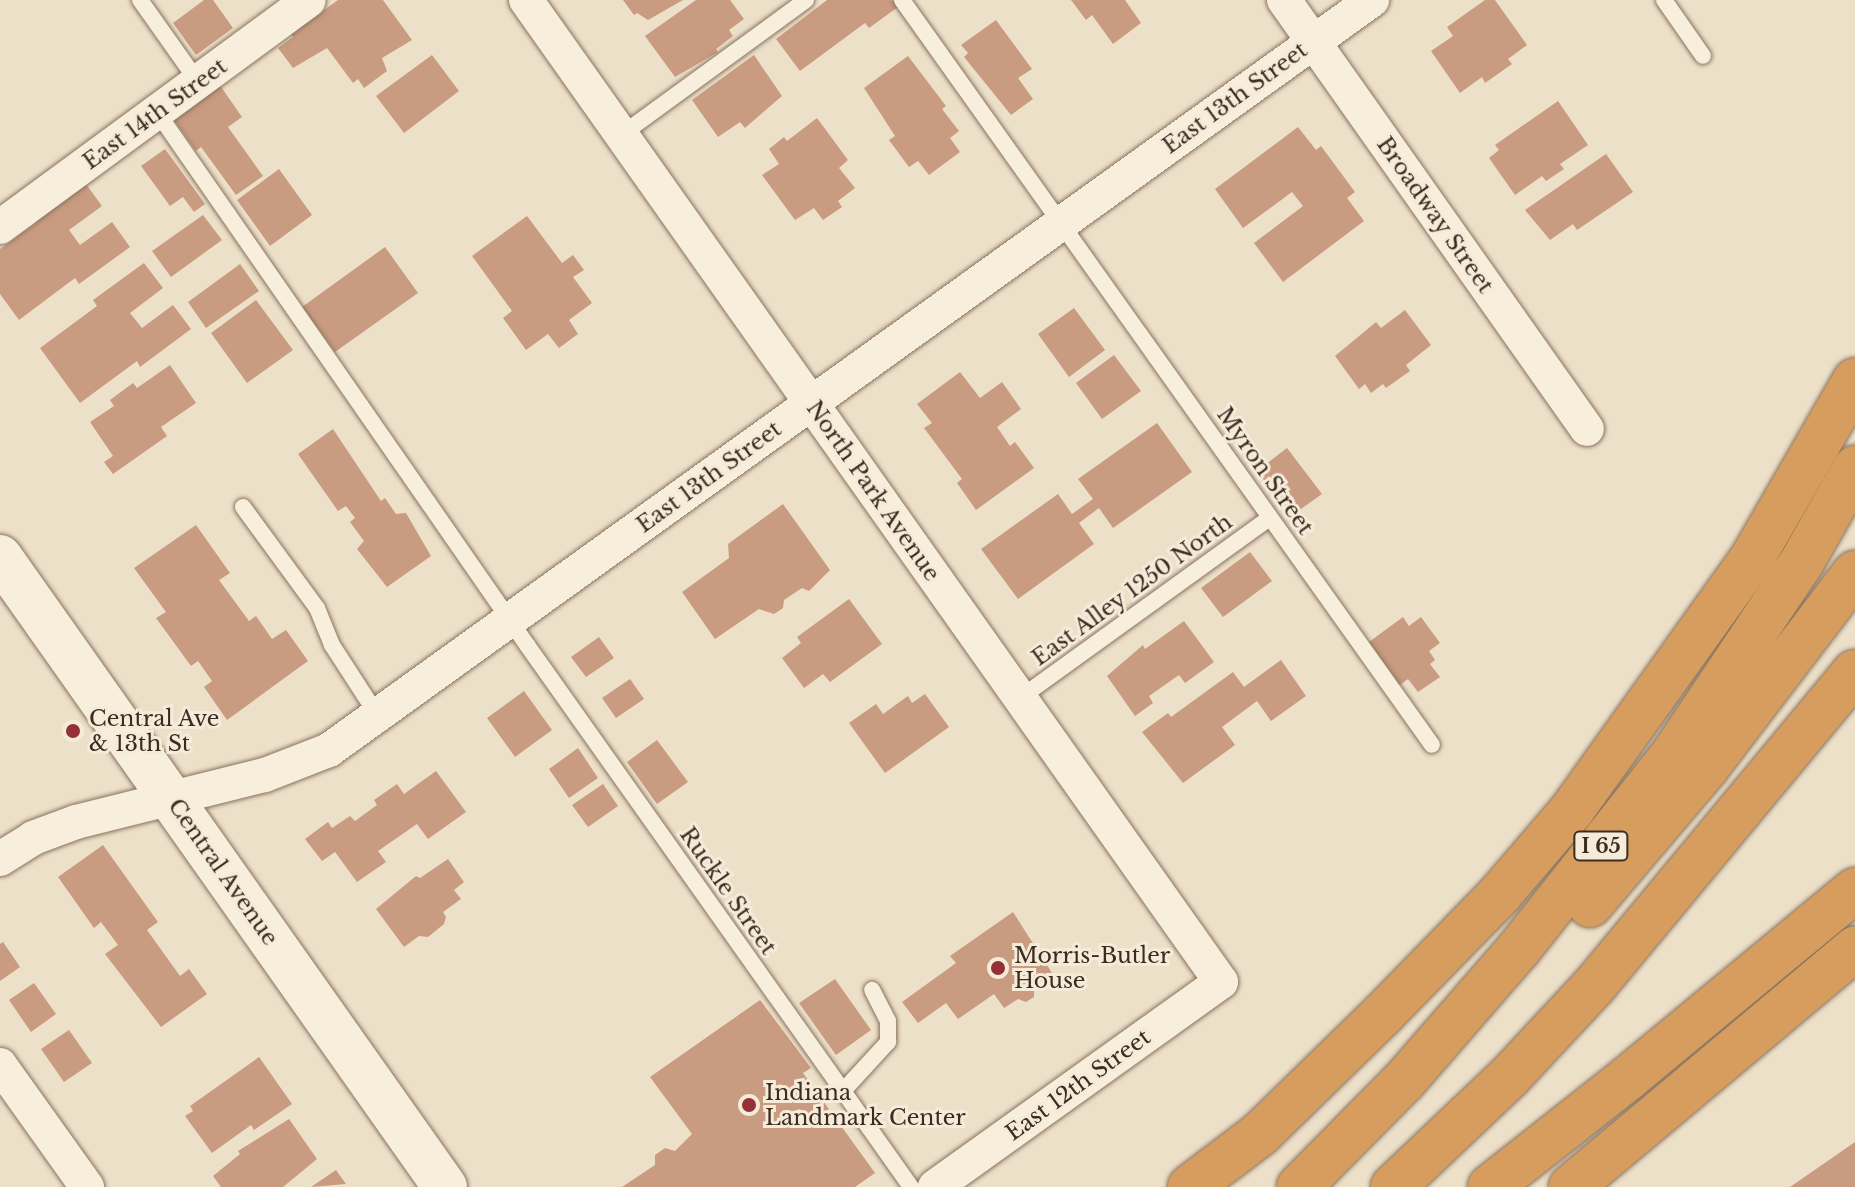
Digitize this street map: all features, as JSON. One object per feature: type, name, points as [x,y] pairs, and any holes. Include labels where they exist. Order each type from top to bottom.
[{"type":"highway","points":[[1190,1187],[1260,1134],[1383,1014],[1500,894],[1572,810],[1753,557],[1855,380]]},
{"type":"highway","name":"I 65","points":[[1300,1187],[1404,1081],[1518,950],[1674,753],[1803,560],[1855,468]]},
{"type":"highway","points":[[1300,1187],[1409,1093],[1533,972],[1707,767],[1855,573]]},
{"type":"highway","points":[[1393,1187],[1510,1076],[1594,986],[1855,672]]},
{"type":"highway","points":[[1490,1187],[1628,1078],[1855,890]]},
{"type":"highway","points":[[1571,1187],[1855,949]]},
{"type":"main road","name":"Central Avenue","points":[[0,557],[445,1187]]},
{"type":"street","name":"East 14th Street","points":[[0,227],[309,0]]},
{"type":"street","name":"North Park Avenue","points":[[526,0],[1221,982]]},
{"type":"street","name":"Broadway Street","points":[[1284,0],[1587,429]]},
{"type":"street","name":"East 13th Street","points":[[0,859],[50,831],[311,759],[378,716],[1372,0]]},
{"type":"street","name":"East 12th Street","points":[[935,1187],[1221,982]]},
{"type":"street","points":[[0,1065],[87,1187]]},
{"type":"lane","points":[[140,0],[198,82]]},
{"type":"lane","points":[[621,135],[806,0]]},
{"type":"lane","name":"Myron Street","points":[[902,0],[1432,745]]},
{"type":"lane","points":[[1664,0],[1703,56]]},
{"type":"lane","name":"Ruckle Street","points":[[157,112],[510,620],[911,1187]]},
{"type":"lane","points":[[243,507],[317,608],[332,645],[378,716]]},
{"type":"lane","name":"East Alley 1250 North","points":[[1020,698],[1270,518]]},
{"type":"lane","points":[[843,1091],[888,1042],[888,1021],[872,990]]},
{"type":"building","points":[[204,0],[213,0],[233,28],[196,55],[173,23]]},
{"type":"building","points":[[338,0],[383,0],[412,40],[382,58],[387,71],[364,88],[358,79],[353,83],[327,48],[293,68],[278,48],[293,37],[291,34]]},
{"type":"building","points":[[623,0],[683,0],[648,20],[637,13],[634,15]]},
{"type":"building","points":[[696,0],[730,0],[744,19],[729,30],[733,36],[716,49],[718,52],[675,77],[645,36]]},
{"type":"building","points":[[827,0],[892,0],[898,7],[869,28],[865,23],[800,71],[776,39]]},
{"type":"building","points":[[1071,0],[1125,0],[1141,23],[1113,44],[1092,15],[1086,20]]},
{"type":"building","points":[[1485,0],[1495,0],[1527,45],[1508,59],[1512,64],[1485,83],[1482,77],[1460,93],[1431,51],[1453,36],[1447,27]]},
{"type":"building","points":[[996,20],[1032,69],[1018,78],[1033,99],[1011,115],[964,57],[968,53],[961,45]]},
{"type":"building","points":[[432,55],[459,91],[404,133],[376,96]]},
{"type":"building","points":[[754,55],[782,96],[745,128],[740,122],[718,137],[692,100]]},
{"type":"building","points":[[908,56],[946,106],[942,109],[959,131],[950,138],[960,152],[929,175],[918,161],[909,167],[889,140],[895,136],[864,88]]},
{"type":"building","points":[[219,84],[242,117],[228,127],[263,176],[236,195],[201,147],[196,151],[172,117]]},
{"type":"building","points":[[1558,101],[1588,145],[1560,164],[1564,169],[1546,181],[1542,176],[1515,195],[1489,158],[1499,150],[1495,145]]},
{"type":"building","points":[[817,118],[848,160],[839,168],[855,188],[838,201],[842,207],[823,220],[814,208],[795,220],[762,175],[779,164],[769,149],[784,137],[787,141]]},
{"type":"building","points":[[1298,127],[1316,150],[1321,146],[1355,192],[1347,198],[1364,221],[1283,282],[1254,243],[1303,206],[1292,192],[1243,228],[1215,189]]},
{"type":"building","points":[[165,149],[205,204],[194,212],[183,197],[170,206],[141,166]]},
{"type":"building","points":[[1606,154],[1633,192],[1577,230],[1573,224],[1550,240],[1525,210]]},
{"type":"building","points":[[279,169],[312,215],[270,246],[237,200]]},
{"type":"building","points":[[83,180],[102,206],[69,230],[80,245],[112,222],[130,247],[79,284],[75,278],[19,320],[0,294],[0,249],[36,223],[32,217]]},
{"type":"building","points":[[203,215],[222,240],[171,277],[152,251]]},
{"type":"building","points":[[527,216],[562,263],[573,255],[584,270],[573,277],[592,303],[569,320],[578,334],[559,348],[548,334],[526,350],[503,318],[512,311],[472,256]]},
{"type":"building","points":[[385,247],[418,293],[335,352],[302,307]]},
{"type":"building","points":[[144,263],[163,288],[130,313],[142,328],[173,305],[191,329],[140,367],[137,361],[80,403],[40,348],[97,306],[93,300]]},
{"type":"building","points":[[240,264],[259,291],[206,328],[188,302]]},
{"type":"building","points":[[256,300],[293,350],[247,383],[211,333]]},
{"type":"building","points":[[1074,308],[1105,350],[1069,377],[1038,334]]},
{"type":"building","points":[[1405,310],[1431,345],[1406,365],[1410,371],[1386,388],[1383,384],[1371,393],[1365,384],[1359,389],[1335,356],[1376,322],[1381,328]]},
{"type":"building","points":[[1114,355],[1141,391],[1102,419],[1076,383]]},
{"type":"building","points":[[170,365],[196,403],[161,427],[167,436],[113,474],[104,462],[113,456],[90,422],[114,406],[110,400],[133,383],[137,388]]},
{"type":"building","points":[[960,372],[980,398],[1002,382],[1021,409],[997,427],[1010,446],[1015,442],[1034,468],[976,510],[957,483],[962,479],[924,428],[932,423],[917,404]]},
{"type":"building","points":[[1157,423],[1192,472],[1113,528],[1099,508],[1079,523],[1094,544],[1018,599],[981,549],[1058,494],[1072,514],[1093,499],[1078,479]]},
{"type":"building","points":[[333,429],[381,501],[385,498],[396,514],[406,513],[431,556],[387,587],[357,549],[364,541],[350,522],[355,518],[346,506],[338,511],[298,454]]},
{"type":"building","points":[[1287,448],[1322,494],[1291,516],[1257,471]]},
{"type":"building","points":[[783,504],[830,570],[809,591],[802,588],[784,600],[783,608],[774,614],[759,609],[715,639],[682,592],[729,558],[728,544]]},
{"type":"building","points":[[196,525],[230,573],[219,580],[249,621],[256,616],[272,639],[286,630],[308,661],[227,720],[204,687],[212,681],[198,661],[191,666],[156,618],[166,612],[134,568]]},
{"type":"building","points":[[1250,552],[1272,581],[1223,617],[1201,588]]},
{"type":"building","points":[[849,599],[882,644],[830,682],[823,674],[804,688],[782,658],[801,643],[797,637]]},
{"type":"building","points":[[1403,617],[1409,626],[1421,617],[1440,643],[1429,651],[1435,660],[1430,664],[1440,677],[1418,692],[1408,679],[1400,685],[1369,642]]},
{"type":"building","points":[[1184,621],[1214,662],[1185,683],[1179,675],[1149,696],[1153,703],[1135,716],[1107,676],[1143,645],[1145,649]]},
{"type":"building","points":[[599,637],[614,658],[586,677],[571,657]]},
{"type":"building","points":[[1281,660],[1306,696],[1271,721],[1257,701],[1222,727],[1235,745],[1183,783],[1142,732],[1168,713],[1171,717],[1233,672],[1244,687]]},
{"type":"building","points":[[630,679],[644,699],[616,718],[602,698]]},
{"type":"building","points":[[524,691],[552,730],[515,757],[487,718]]},
{"type":"building","points":[[925,694],[949,727],[885,773],[849,723],[876,704],[883,714],[908,696],[912,703]]},
{"type":"building","points":[[657,740],[688,782],[657,804],[627,762]]},
{"type":"building","points":[[578,748],[598,778],[569,798],[549,769]]},
{"type":"building","points":[[436,771],[466,812],[428,839],[417,824],[378,851],[386,862],[357,882],[335,852],[322,861],[305,839],[328,822],[332,828],[350,816],[355,821],[377,805],[374,800],[397,784],[404,794]]},
{"type":"building","points":[[603,784],[618,806],[588,827],[572,805]]},
{"type":"building","points":[[103,845],[158,922],[147,930],[180,976],[189,969],[207,994],[161,1027],[105,954],[118,945],[101,922],[94,928],[58,877]]},
{"type":"building","points":[[448,859],[464,882],[454,890],[461,899],[443,912],[446,917],[444,924],[428,937],[419,936],[404,947],[376,909],[416,876],[420,878]]},
{"type":"building","name":"Morris-Butler House","points":[[1013,912],[1052,973],[1034,986],[1034,997],[1026,1002],[1018,999],[1004,1008],[994,994],[958,1019],[946,1003],[918,1023],[902,1002],[956,963],[950,956]]},
{"type":"building","points":[[3,942],[20,967],[0,981],[0,944]]},
{"type":"building","points":[[835,979],[871,1030],[836,1055],[799,1003]]},
{"type":"building","points":[[34,983],[56,1014],[31,1032],[9,1000]]},
{"type":"building","name":"Indiana Landmark Center","points":[[760,1000],[811,1068],[803,1073],[875,1173],[855,1187],[622,1187],[655,1165],[655,1155],[665,1148],[675,1151],[692,1134],[650,1077]]},
{"type":"building","points":[[69,1030],[92,1063],[64,1082],[41,1049]]},
{"type":"building","points":[[259,1057],[292,1104],[254,1130],[251,1125],[212,1153],[185,1116],[193,1111],[190,1106]]},
{"type":"building","points":[[289,1119],[317,1159],[283,1187],[221,1187],[213,1176],[240,1154],[238,1151]]},
{"type":"building","points":[[1855,1142],[1855,1187],[1790,1187]]},
{"type":"building","points":[[336,1170],[346,1184],[311,1187]]},
{"type":"place","name":"Central Ave & 13th St","points":[[73,731]]},
{"type":"place","name":"Morris-Butler House","points":[[998,968]]},
{"type":"place","name":"Indiana Landmark Center","points":[[749,1105]]}]
